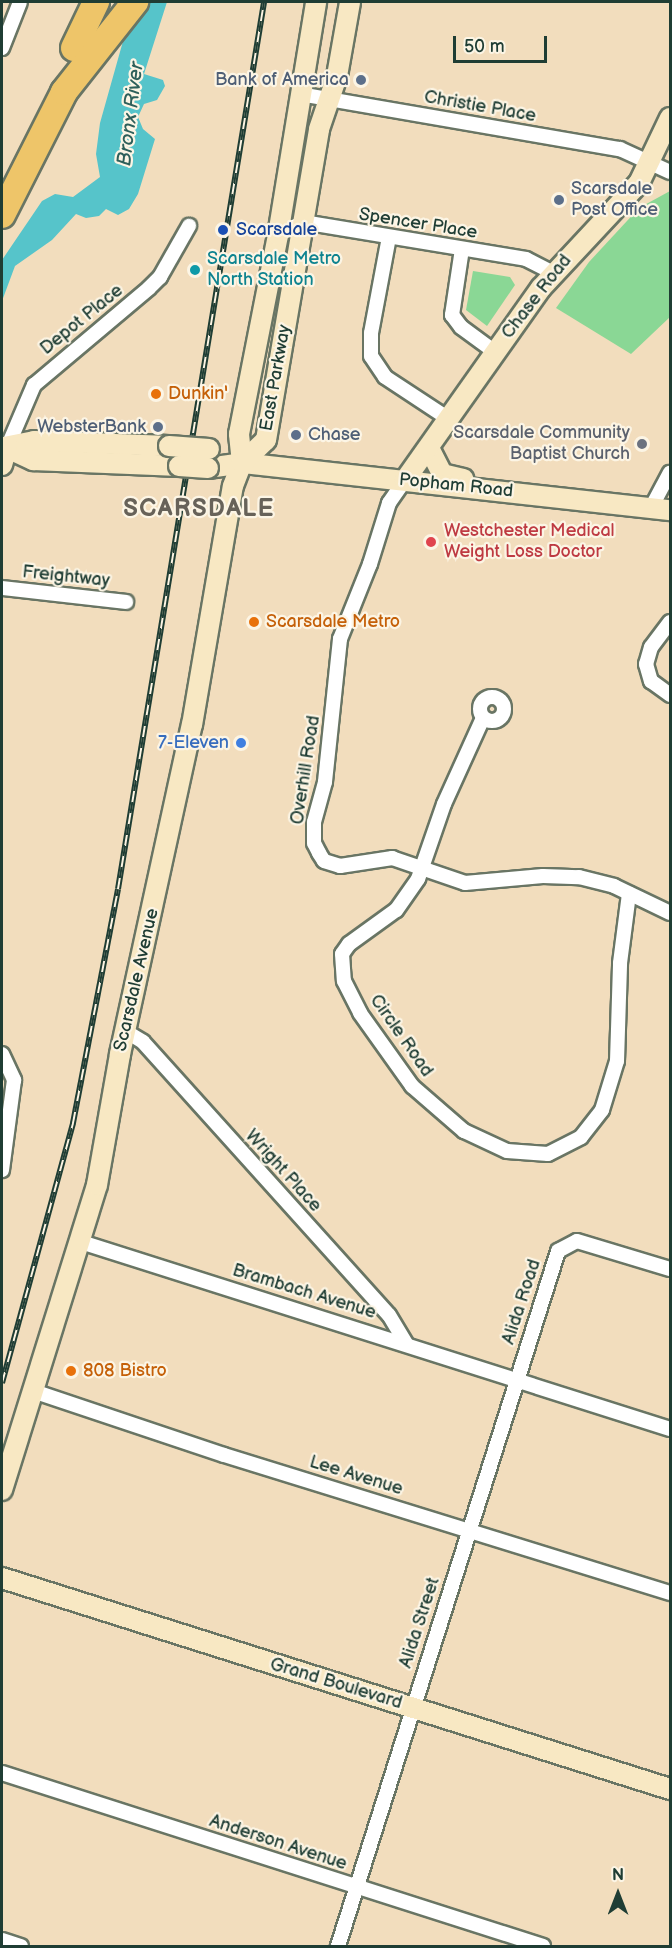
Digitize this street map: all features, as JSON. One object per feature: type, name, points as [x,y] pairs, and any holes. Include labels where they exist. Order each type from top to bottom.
[{"type":"highway","points":[[2,215],[84,44],[96,2]]},
{"type":"highway","points":[[2,183],[40,99],[84,44],[112,2]]},
{"type":"highway","points":[[84,44],[135,2]]},
{"type":"street","points":[[2,48],[20,2]]},
{"type":"street","name":"East Parkway","points":[[242,463],[238,434],[251,360],[278,235],[316,2]]},
{"type":"street","name":"East Parkway","points":[[242,463],[266,440],[319,129],[329,99],[350,2]]},
{"type":"street","name":"Christie Place","points":[[300,94],[620,150],[670,172]]},
{"type":"street","name":"Chase Road","points":[[405,480],[553,273],[633,190],[650,164],[670,118]]},
{"type":"street","points":[[282,206],[304,215]]},
{"type":"street","points":[[278,235],[304,215]]},
{"type":"street","name":"Spencer Place","points":[[304,215],[389,237],[526,259],[553,273]]},
{"type":"street","name":"Depot Place","points":[[3,453],[34,385],[160,277],[189,226]]},
{"type":"street","points":[[389,237],[371,333],[372,356],[385,377],[449,418]]},
{"type":"street","points":[[462,249],[452,315],[460,327],[495,352]]},
{"type":"street","points":[[251,360],[277,372]]},
{"type":"street","name":"Popham Road","points":[[3,453],[34,441],[169,446],[208,458],[242,463],[488,488],[661,509]]},
{"type":"street","points":[[429,448],[442,474],[488,488]]},
{"type":"street","name":"Popham Road","points":[[3,453],[33,460],[167,465],[208,458]]},
{"type":"street","name":"Scarsdale Avenue","points":[[2,1490],[97,1185],[126,1031],[165,860],[233,486],[242,463]]},
{"type":"street","points":[[661,509],[670,473]]},
{"type":"street","name":"Overhill Road","points":[[405,480],[389,503],[370,564],[340,639],[325,782],[313,834],[319,853],[334,866],[379,858],[478,884],[543,876],[579,877],[629,894],[670,913]]},
{"type":"street","name":"Freightway","points":[[2,588],[126,602]]},
{"type":"street","points":[[670,622],[651,647],[646,664],[651,681],[670,695]]},
{"type":"street","name":"Circle Road","points":[[483,718],[462,759],[421,868],[396,910],[349,944],[342,954],[344,981],[390,1057],[412,1086],[441,1114],[489,1143],[530,1156],[563,1150],[581,1137],[593,1124],[607,1096],[619,1041],[620,963],[629,894]]},
{"type":"street","name":"Wright Place","points":[[126,1031],[143,1042],[389,1315],[406,1343]]},
{"type":"street","points":[[2,1054],[14,1080],[2,1170]]},
{"type":"street","name":"Brambach Avenue","points":[[81,1242],[406,1343],[670,1429]]},
{"type":"street","name":"Alida Road","points":[[516,1380],[558,1251],[571,1242],[589,1244],[670,1269]]},
{"type":"street","name":"Alida Street","points":[[338,1947],[516,1380]]},
{"type":"street","name":"Lee Avenue","points":[[33,1391],[224,1455],[670,1593]]},
{"type":"street","name":"Grand Boulevard","points":[[2,1578],[670,1789]]},
{"type":"street","name":"Anderson Avenue","points":[[2,1773],[543,1947]]},
{"type":"street","points":[[2,1940],[21,1947]]},
{"type":"green space","points":[[670,191],[670,317],[631,354],[556,308],[589,262],[639,208]]},
{"type":"green space","points":[[473,271],[510,277],[515,285],[487,326],[466,310]]},
{"type":"water","name":"Bronx River","points":[[134,2],[167,2],[144,74],[163,80],[165,86],[157,100],[144,104],[138,117],[143,129],[155,139],[138,194],[129,209],[118,215],[106,209],[99,216],[86,218],[76,214],[52,240],[15,266],[2,301],[2,260],[42,201],[55,194],[73,197],[100,177],[96,154],[100,123]]},
{"type":"railway","points":[[2,1383],[73,1123],[118,889],[264,2]]},
{"type":"place","name":"Bank of America","points":[[361,80]]},
{"type":"place","name":"Scarsdale Post Office","points":[[559,200]]},
{"type":"place","name":"Scarsdale","points":[[223,230]]},
{"type":"place","name":"Scarsdale Metro North Station","points":[[195,270]]},
{"type":"place","name":"Dunkin'","points":[[156,394]]},
{"type":"place","name":"WebsterBank","points":[[158,427]]},
{"type":"place","name":"Chase","points":[[296,435]]},
{"type":"place","name":"Scarsdale Community Baptist Church","points":[[642,444]]},
{"type":"place","name":"Westchester Medical Weight Loss Doctor","points":[[431,542]]},
{"type":"place","name":"Scarsdale Metro","points":[[254,622]]},
{"type":"place","name":"7-Eleven","points":[[241,743]]},
{"type":"place","name":"808 Bistro","points":[[71,1371]]},
{"type":"district","name":"SCARSDALE","points":[[199,509]]}]
